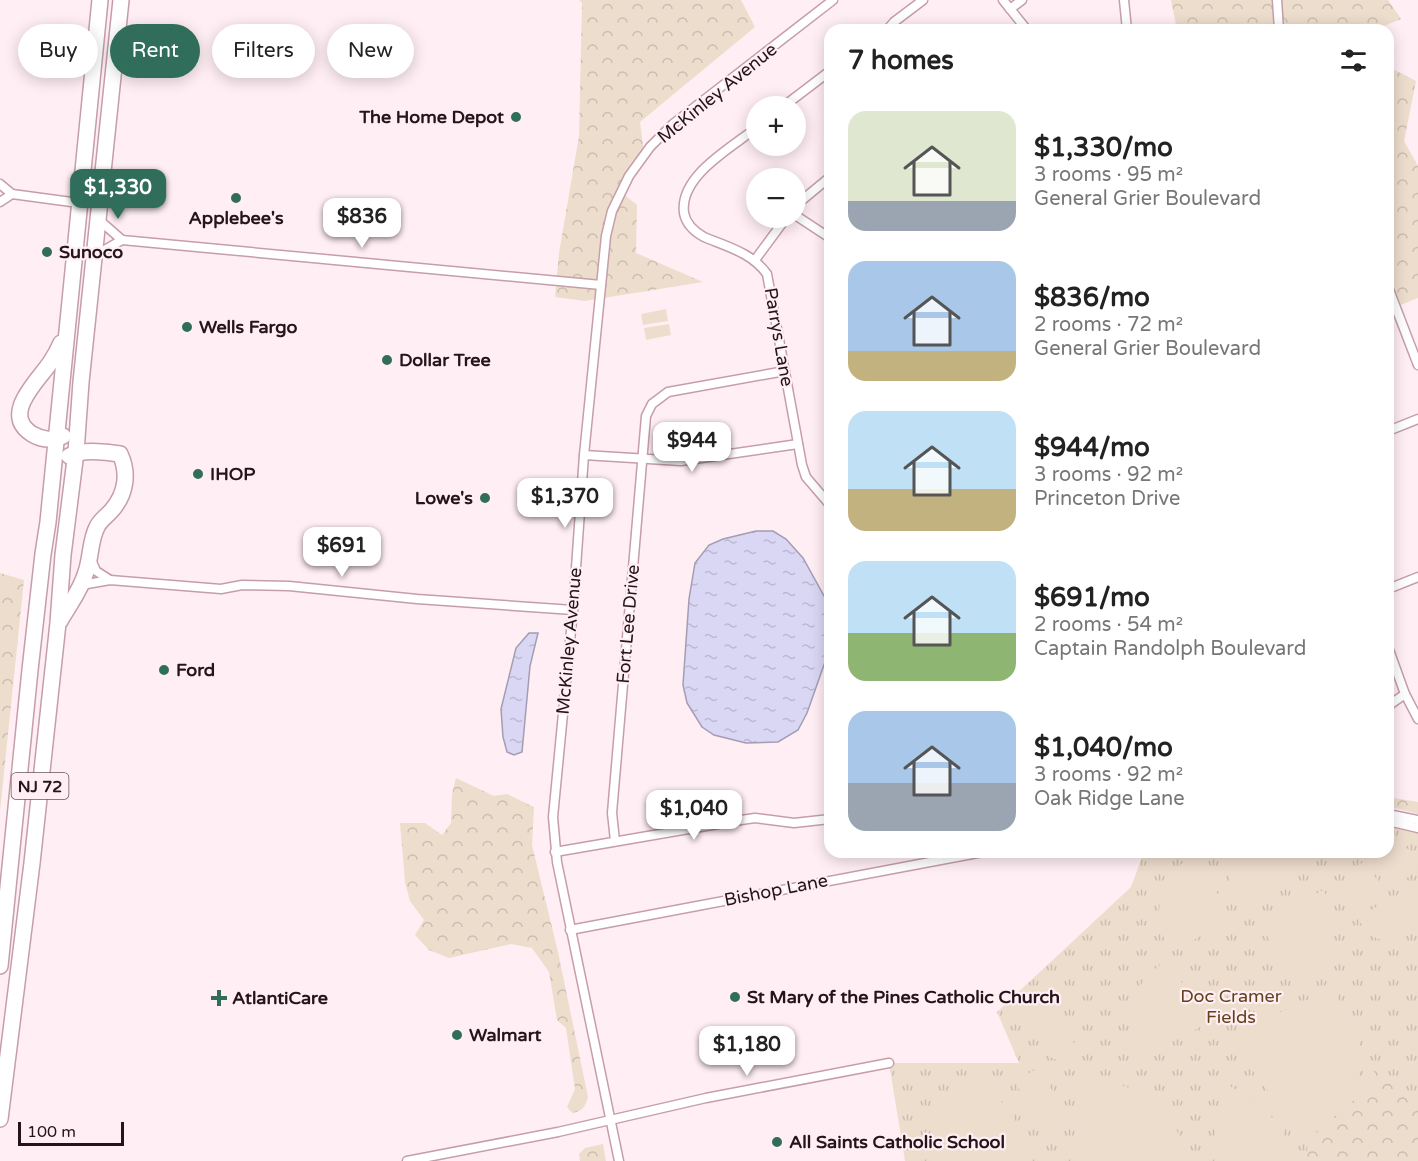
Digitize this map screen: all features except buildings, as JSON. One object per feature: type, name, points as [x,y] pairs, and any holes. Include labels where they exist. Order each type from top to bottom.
[{"type":"highway","name":"NJ 72","points":[[0,966],[30,670],[54,468],[65,335],[100,0]]},
{"type":"highway","name":"NJ 72","points":[[0,1119],[32,863],[58,623],[63,552],[76,452],[121,0]]},
{"type":"highway","points":[[65,335],[51,362],[25,396],[20,408],[20,418],[31,433],[56,440],[69,433],[79,422]]},
{"type":"highway","points":[[54,468],[64,458],[76,452],[97,452],[120,454],[126,474],[123,493],[118,503],[96,528],[86,573],[58,623]]},
{"type":"street","name":"McKinley Avenue","points":[[619,1161],[555,852],[554,817],[573,610],[584,455],[606,236],[617,196],[637,162],[673,124],[833,0]]},
{"type":"street","points":[[892,24],[923,0]]},
{"type":"street","points":[[1003,0],[1021,24]]},
{"type":"street","points":[[1010,9],[1022,0]]},
{"type":"street","points":[[1124,0],[1126,24]]},
{"type":"street","points":[[1277,0],[1279,24]]},
{"type":"street","points":[[797,96],[824,76]]},
{"type":"street","points":[[746,136],[703,169],[693,181],[684,204],[684,215],[694,231],[755,260],[779,228]]},
{"type":"street","points":[[806,197],[824,182]]},
{"type":"street","points":[[0,184],[12,194],[79,203]]},
{"type":"street","points":[[0,202],[12,194]]},
{"type":"street","points":[[98,219],[122,240]]},
{"type":"street","points":[[806,222],[824,234]]},
{"type":"street","points":[[94,256],[122,240],[601,285]]},
{"type":"street","name":"Parrys Lane","points":[[755,260],[767,274],[806,477],[824,493]]},
{"type":"street","points":[[1394,303],[1418,365]]},
{"type":"street","name":"Fort Lee Drive","points":[[615,841],[612,813],[646,416],[652,404],[668,392],[785,370]]},
{"type":"street","points":[[1394,429],[1418,419]]},
{"type":"street","points":[[584,455],[697,460],[798,444]]},
{"type":"street","points":[[90,555],[96,571],[110,580]]},
{"type":"street","points":[[1394,587],[1418,577]]},
{"type":"street","points":[[78,590],[87,584],[110,580],[221,589],[242,585],[289,586],[417,599],[573,610]]},
{"type":"street","points":[[1394,662],[1418,719]]},
{"type":"street","points":[[1394,702],[1406,694]]},
{"type":"street","points":[[1394,814],[1418,820]]},
{"type":"street","points":[[555,852],[755,818],[794,823],[824,820]]},
{"type":"street","points":[[1394,822],[1418,828]]},
{"type":"street","name":"Bishop Lane","points":[[570,930],[951,858]]},
{"type":"street","points":[[407,1161],[558,1132],[706,1098],[889,1064]]},
{"type":"green space","points":[[579,0],[741,0],[755,27],[640,122],[644,154],[621,192],[637,205],[636,253],[703,282],[585,301],[555,297],[559,253],[579,136],[582,3]]},
{"type":"green space","points":[[1171,0],[1388,0],[1401,19],[1389,24],[1176,24]]},
{"type":"green space","points":[[1394,70],[1416,81],[1404,141],[1418,166],[1418,298],[1394,308]]},
{"type":"green space","points":[[666,309],[668,321],[643,325],[641,314]]},
{"type":"green space","points":[[669,324],[671,335],[646,340],[644,328]]},
{"type":"green space","points":[[0,573],[24,580],[0,811]]},
{"type":"green space","points":[[456,778],[494,796],[507,794],[534,807],[532,845],[558,952],[588,1097],[585,1106],[579,1111],[572,1113],[567,1107],[575,1089],[566,1028],[557,1020],[549,972],[532,948],[511,944],[449,958],[429,950],[415,935],[424,920],[410,901],[405,882],[400,823],[425,823],[442,835],[451,823],[452,794]]},
{"type":"green space","points":[[1394,798],[1418,802],[1418,814],[1394,808]]},
{"type":"green space","name":"Doc Cramer Fields","points":[[1394,822],[1418,828],[1418,1161],[905,1161],[889,1063],[1019,1063],[997,1012],[1131,887],[1142,858],[1394,858]]},
{"type":"green space","points":[[1394,846],[1410,850],[1416,856],[1418,870],[1394,887],[1390,886],[1376,858],[1394,858]]},
{"type":"green space","points":[[1189,858],[1195,858],[1229,912],[1226,923],[1170,952],[1160,921],[1160,900],[1168,880]]},
{"type":"green space","points":[[1219,858],[1299,858],[1308,869],[1251,908],[1243,905]]},
{"type":"green space","points":[[1365,862],[1384,890],[1383,893],[1354,909],[1345,896],[1344,882],[1351,870]]},
{"type":"green space","points":[[1418,881],[1418,924],[1416,924],[1397,896],[1398,893]]},
{"type":"green space","points":[[1323,890],[1334,916],[1333,943],[1321,967],[1300,986],[1262,928],[1264,922]]},
{"type":"green space","points":[[1387,899],[1391,900],[1406,930],[1400,936],[1386,940],[1367,932],[1359,919]]},
{"type":"green space","points":[[1166,961],[1205,1014],[1202,1026],[1143,1057],[1133,1030],[1131,1016],[1133,1004],[1144,981]]},
{"type":"green space","points":[[1331,989],[1348,1017],[1360,1045],[1359,1073],[1353,1087],[1341,1102],[1303,1129],[1261,1083],[1238,1048],[1242,1037],[1276,1014]]},
{"type":"green space","points":[[1045,999],[1049,1001],[1075,1045],[1072,1051],[1057,1060],[1050,1057],[1025,1014],[1027,1008]]},
{"type":"green space","points":[[1381,1060],[1398,1091],[1418,1099],[1418,1161],[1306,1161],[1308,1140],[1356,1101]]},
{"type":"green space","points":[[1037,1069],[1069,1118],[1067,1126],[1051,1135],[1045,1132],[1017,1086],[1018,1079]]},
{"type":"green space","points":[[983,1075],[1036,1152],[1034,1158],[1030,1161],[931,1161],[929,1146],[931,1132],[941,1109],[960,1091]]},
{"type":"green space","points":[[1079,1080],[1118,1084],[1149,1099],[1173,1125],[1189,1161],[1081,1161]]},
{"type":"green space","points":[[1227,1085],[1250,1098],[1270,1115],[1285,1136],[1293,1161],[1217,1161],[1213,1156],[1220,1101]]},
{"type":"green space","points":[[603,1144],[606,1161],[580,1161],[579,1154],[585,1148]]},
{"type":"water","points":[[756,531],[773,531],[786,539],[803,558],[824,596],[824,665],[807,713],[798,730],[778,742],[746,743],[714,735],[702,727],[687,703],[683,685],[689,599],[695,563],[709,545]]},
{"type":"water","points":[[529,633],[538,633],[530,666],[522,752],[514,755],[507,752],[503,737],[501,709],[516,648]]},
{"type":"place","name":"The Home Depot","points":[[516,117]]},
{"type":"place","name":"Applebee's","points":[[236,198]]},
{"type":"place","name":"Sunoco","points":[[47,252]]},
{"type":"place","name":"Wells Fargo","points":[[187,327]]},
{"type":"place","name":"Dollar Tree","points":[[387,360]]},
{"type":"place","name":"IHOP","points":[[198,474]]},
{"type":"place","name":"Lowe's","points":[[485,498]]},
{"type":"place","name":"Ford","points":[[164,670]]},
{"type":"place","name":"St Mary of the Pines Catholic Church","points":[[735,997]]},
{"type":"place","name":"AtlantiCare","points":[[219,998]]},
{"type":"place","name":"Walmart","points":[[457,1035]]},
{"type":"place","name":"All Saints Catholic School","points":[[777,1142]]}]
